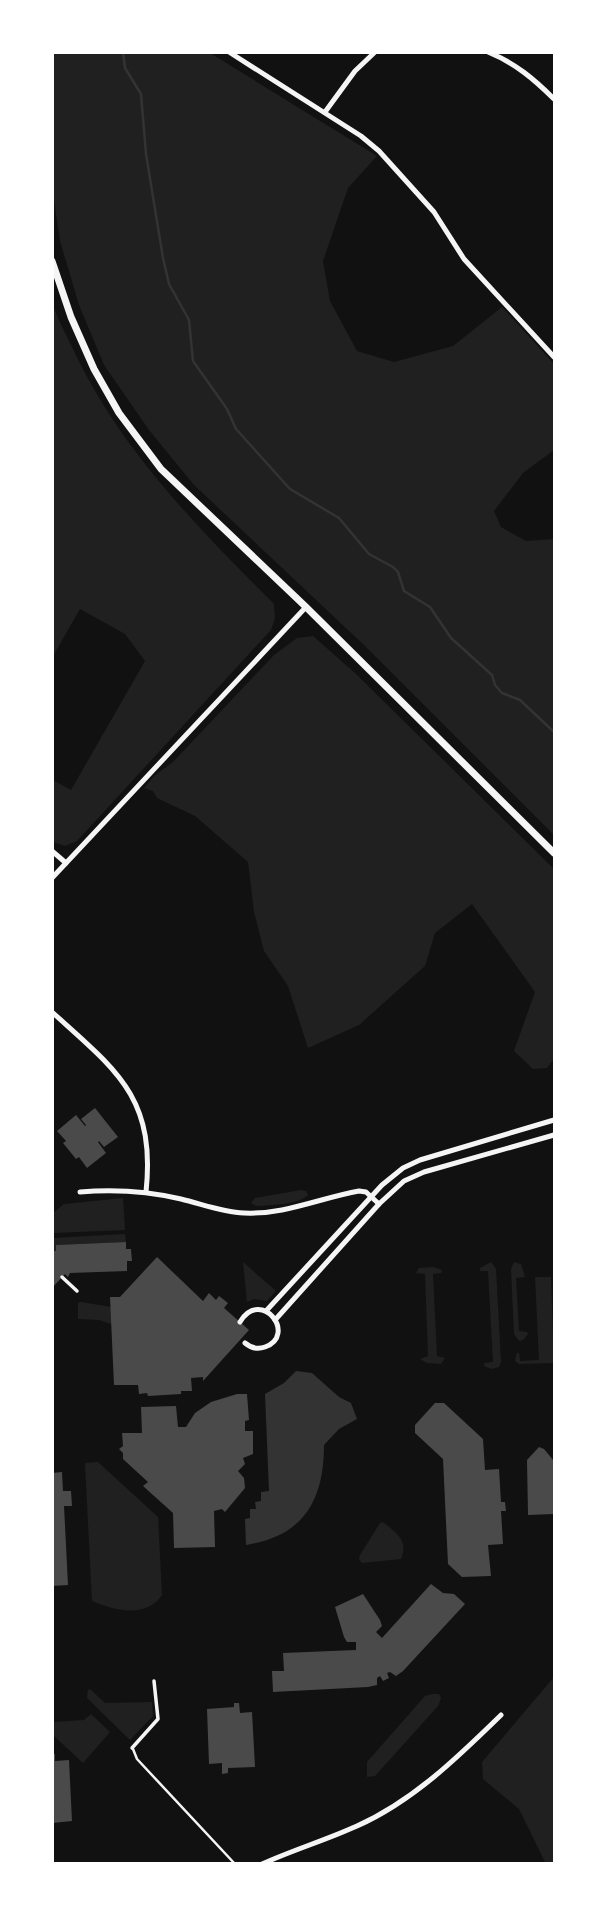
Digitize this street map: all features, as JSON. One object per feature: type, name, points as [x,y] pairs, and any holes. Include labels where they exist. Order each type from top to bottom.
[{"type":"main road","points":[[52,261],[86,354],[134,435],[162,469],[555,853]]},
{"type":"street","points":[[229,52],[325,112],[380,151],[434,212],[464,259],[555,356]]},
{"type":"street","points":[[325,112],[355,71],[375,52]]},
{"type":"street","points":[[488,52],[522,70],[555,99]]},
{"type":"street","points":[[52,878],[306,607]]},
{"type":"street","points":[[52,851],[66,863]]},
{"type":"street","points":[[52,1012],[108,1062],[130,1092],[143,1122],[147,1140],[146,1192]]},
{"type":"street","points":[[266,1311],[382,1185],[403,1168],[420,1160],[555,1120]]},
{"type":"street","points":[[275,1320],[379,1204],[404,1181],[424,1172],[555,1135]]},
{"type":"street","points":[[80,1192],[146,1192],[218,1210],[247,1213],[289,1210],[359,1191],[366,1192],[379,1204]]},
{"type":"street","points":[[62,1278],[77,1292]]},
{"type":"street","points":[[240,1322],[249,1312],[266,1311],[275,1320],[278,1331],[269,1346],[259,1349],[245,1343]]},
{"type":"street","points":[[132,1748],[158,1719],[155,1681]]},
{"type":"street","points":[[262,1864],[359,1826],[394,1805],[432,1780],[502,1715]]},
{"type":"lane","points":[[132,1748],[136,1759],[235,1864]]},
{"type":"shaded area","points":[[52,53],[210,53],[377,156],[348,188],[323,261],[330,301],[357,351],[394,362],[453,346],[502,307],[554,364],[554,450],[523,473],[494,511],[501,527],[526,541],[554,539],[554,835],[365,646],[194,485],[149,430],[104,365],[79,305],[60,241],[53,193]]},
{"type":"shaded area","points":[[52,303],[91,384],[112,419],[188,515],[274,604],[275,618],[271,630],[77,841],[65,846],[53,842],[53,780],[71,790],[145,661],[125,634],[80,609],[53,656]]},
{"type":"shaded area","points":[[313,636],[355,673],[554,869],[554,1059],[547,1068],[533,1069],[514,1051],[535,992],[472,904],[435,933],[425,966],[359,1025],[308,1048],[288,986],[264,951],[254,912],[248,862],[195,816],[157,798],[153,791],[144,788],[154,776],[173,762],[274,655],[297,638]]},
{"type":"shaded area","points":[[301,1190],[308,1195],[291,1203],[256,1206],[251,1203],[255,1198]]},
{"type":"shaded area","points":[[123,1198],[125,1230],[53,1233],[53,1213],[64,1204]]},
{"type":"shaded area","points":[[125,1234],[126,1242],[56,1245],[56,1251],[53,1251],[52,1238]]},
{"type":"shaded area","points":[[243,1262],[276,1291],[267,1301],[254,1299],[247,1302]]},
{"type":"shaded area","points":[[491,1262],[496,1269],[501,1362],[499,1367],[491,1369],[484,1366],[484,1363],[493,1362],[488,1271],[480,1271],[480,1268]]},
{"type":"shaded area","points":[[514,1262],[521,1264],[525,1277],[516,1278],[519,1331],[528,1334],[519,1341],[514,1334],[511,1269]]},
{"type":"shaded area","points":[[433,1267],[442,1270],[441,1273],[433,1274],[437,1356],[445,1358],[441,1364],[427,1363],[420,1359],[428,1356],[425,1274],[416,1273],[419,1268]]},
{"type":"shaded area","points":[[535,1277],[551,1277],[554,1363],[519,1364],[515,1361],[517,1353],[520,1361],[539,1360]]},
{"type":"shaded area","points":[[78,1303],[117,1308],[121,1327],[99,1320],[78,1319]]},
{"type":"shaded area","points":[[296,1371],[312,1373],[339,1397],[351,1403],[357,1419],[339,1429],[324,1445],[320,1483],[307,1512],[283,1533],[246,1545],[245,1519],[250,1518],[250,1509],[256,1509],[255,1502],[261,1501],[261,1492],[269,1491],[265,1394],[284,1383]]},
{"type":"shaded area","points":[[98,1462],[158,1517],[162,1595],[155,1603],[138,1610],[119,1609],[92,1601],[85,1463]]},
{"type":"shaded area","points":[[383,1522],[402,1542],[401,1559],[362,1563],[360,1555]]},
{"type":"shaded area","points":[[554,1677],[554,1863],[546,1864],[519,1809],[483,1779],[482,1762]]},
{"type":"shaded area","points":[[88,1689],[105,1703],[152,1702],[153,1716],[130,1740],[87,1698]]},
{"type":"shaded area","points":[[439,1694],[441,1698],[438,1706],[375,1776],[367,1777],[367,1762],[425,1696]]},
{"type":"shaded area","points":[[91,1714],[110,1732],[83,1763],[53,1735],[53,1722],[84,1720]]},
{"type":"building","points":[[95,1108],[118,1137],[104,1147],[98,1142],[106,1153],[87,1168],[63,1143],[66,1141],[57,1131],[76,1115],[85,1126],[81,1119]]},
{"type":"building","points":[[126,1242],[126,1249],[131,1249],[132,1261],[127,1261],[127,1271],[70,1273],[68,1277],[65,1274],[52,1288],[52,1251],[56,1251],[56,1245]]},
{"type":"building","points":[[157,1257],[203,1301],[209,1293],[216,1300],[219,1296],[228,1303],[224,1308],[249,1330],[203,1381],[203,1377],[191,1378],[192,1391],[148,1396],[147,1393],[139,1394],[138,1385],[114,1385],[110,1297],[120,1297]]},
{"type":"building","points":[[237,1394],[247,1394],[249,1420],[245,1421],[245,1431],[253,1431],[253,1454],[243,1458],[245,1464],[238,1471],[244,1478],[245,1488],[225,1512],[222,1509],[214,1511],[215,1547],[174,1548],[173,1513],[143,1486],[148,1482],[123,1459],[123,1453],[119,1449],[123,1446],[122,1433],[142,1433],[141,1407],[176,1406],[178,1427],[186,1427],[195,1413],[211,1402]]},
{"type":"building","points":[[435,1403],[444,1403],[483,1439],[485,1470],[499,1469],[501,1502],[505,1502],[506,1511],[501,1511],[503,1544],[488,1545],[491,1576],[462,1577],[448,1564],[443,1459],[415,1433],[415,1425]]},
{"type":"building","points":[[539,1447],[554,1461],[554,1514],[528,1515],[527,1460]]},
{"type":"building","points":[[62,1472],[63,1491],[71,1491],[72,1506],[64,1506],[68,1585],[52,1586],[52,1473]]},
{"type":"building","points":[[431,1584],[443,1593],[454,1594],[465,1604],[396,1676],[387,1673],[389,1678],[383,1681],[380,1676],[377,1678],[377,1685],[368,1687],[273,1692],[272,1671],[284,1671],[283,1653],[356,1650],[356,1642],[347,1642],[344,1637],[335,1607],[363,1594],[380,1620],[382,1626],[376,1632],[382,1638]]},
{"type":"building","points":[[234,1703],[239,1703],[240,1713],[252,1712],[255,1767],[228,1768],[228,1773],[222,1774],[222,1763],[209,1764],[207,1709],[234,1707]]},
{"type":"building","points":[[52,1754],[55,1754],[55,1761],[69,1760],[72,1821],[52,1823]]},
{"type":"waterway","points":[[123,52],[125,68],[141,94],[146,154],[169,284],[189,320],[193,361],[227,409],[236,429],[290,489],[339,518],[369,554],[393,567],[398,572],[404,591],[430,607],[451,638],[492,675],[495,685],[502,693],[520,700],[554,732]]}]
